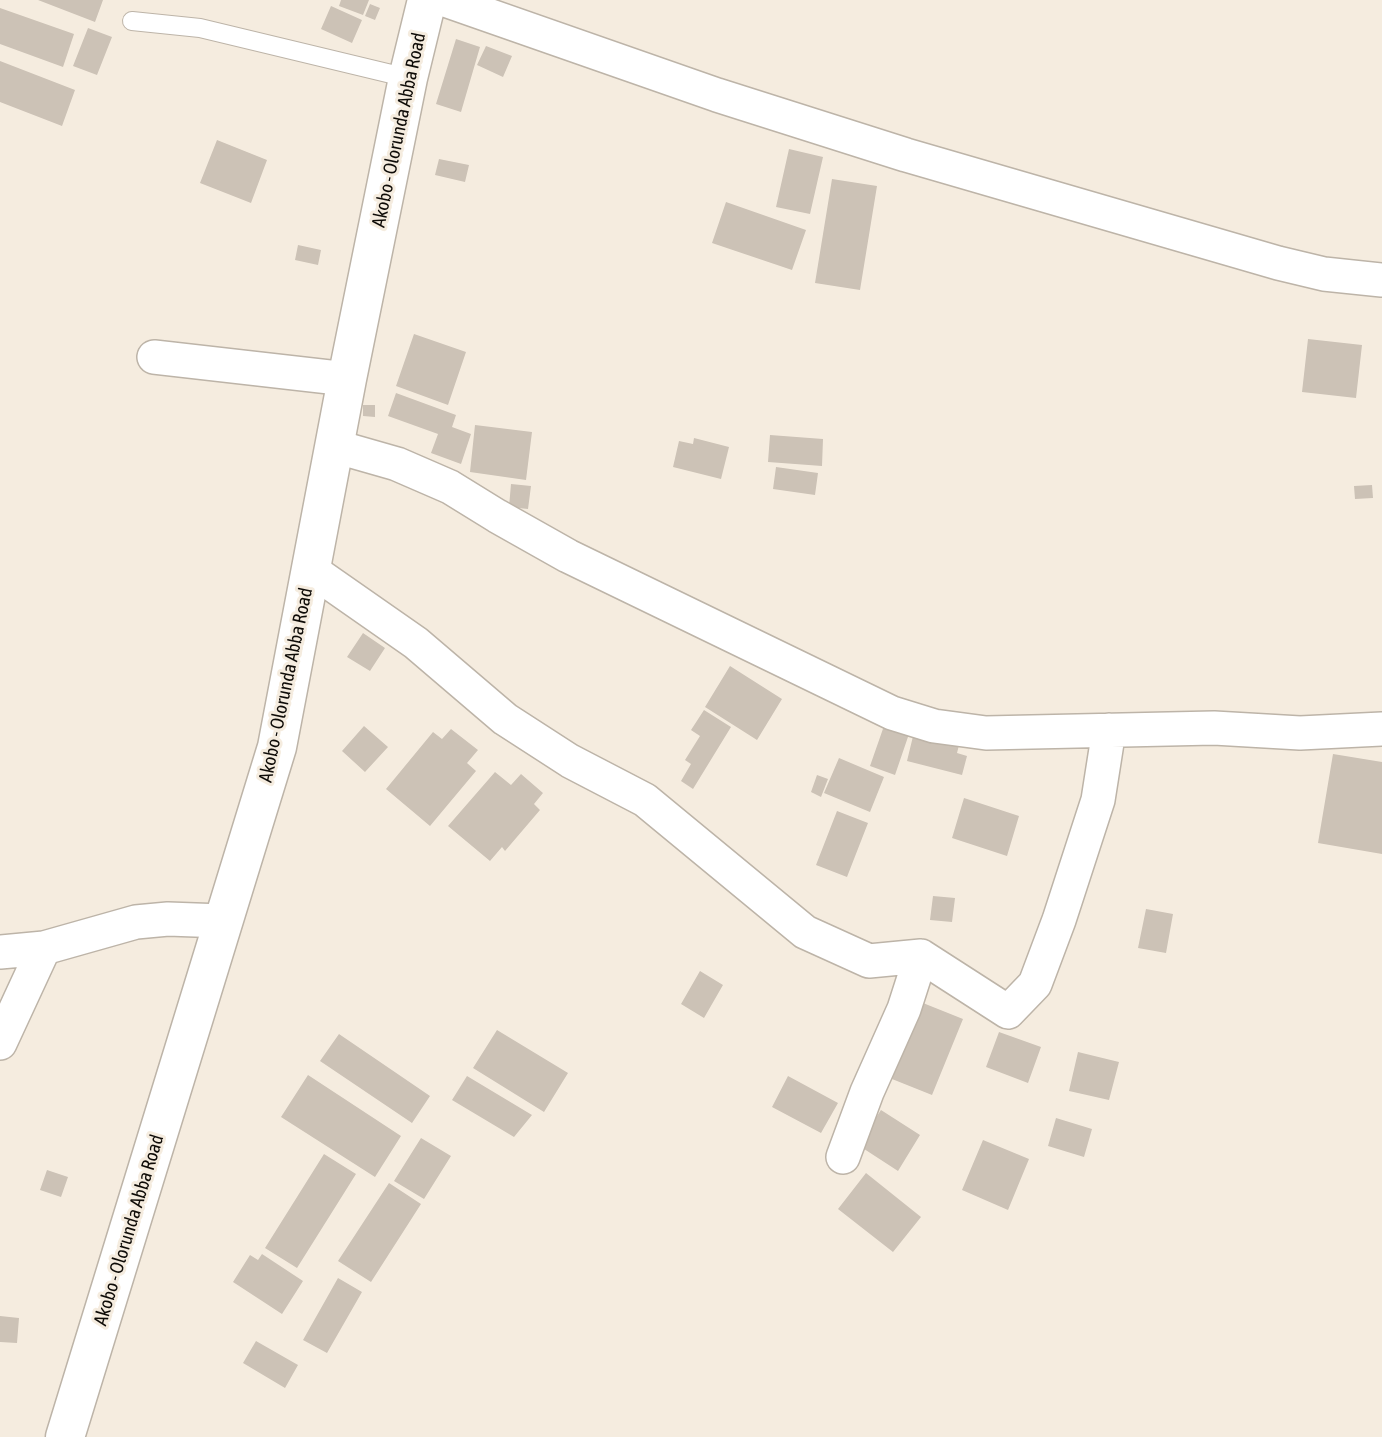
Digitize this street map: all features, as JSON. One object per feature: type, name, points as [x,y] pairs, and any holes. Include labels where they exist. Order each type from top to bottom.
[{"type":"main road","name":"Akobo - Olorunda Abba Road","points":[[65,1437],[277,747],[347,379],[408,78],[427,0]]},
{"type":"street","points":[[444,0],[717,95],[906,155],[1278,263],[1324,274],[1382,280]]},
{"type":"street","points":[[154,358],[347,379]]},
{"type":"street","points":[[334,446],[397,464],[450,487],[568,556],[892,713],[934,726],[986,733],[1214,728],[1300,733],[1382,729]]},
{"type":"street","points":[[310,569],[416,643],[505,719],[570,761],[645,800],[805,932],[869,961],[921,956],[1008,1012],[1035,984],[1081,857],[1098,800],[1109,730]]},
{"type":"street","points":[[0,952],[44,948],[136,922],[168,919],[223,921]]},
{"type":"street","points":[[0,1043],[44,948]]},
{"type":"street","points":[[843,1157],[867,1092],[904,1009],[921,956]]},
{"type":"lane","points":[[132,21],[214,31],[408,78]]},
{"type":"building","points":[[38,0],[103,0],[95,22]]},
{"type":"building","points":[[341,0],[369,0],[363,15],[339,6]]},
{"type":"building","points":[[370,4],[380,8],[375,20],[365,16]]},
{"type":"building","points":[[331,6],[362,20],[352,43],[321,29]]},
{"type":"building","points":[[0,8],[74,34],[63,67],[0,44]]},
{"type":"building","points":[[88,28],[112,37],[97,75],[73,66]]},
{"type":"building","points":[[456,39],[480,47],[461,112],[436,104]]},
{"type":"building","points":[[486,46],[512,56],[503,77],[477,65]]},
{"type":"building","points":[[0,61],[75,90],[62,126],[0,102]]},
{"type":"building","points":[[217,140],[267,160],[251,203],[200,183]]},
{"type":"building","points":[[789,149],[823,157],[810,214],[776,207]]},
{"type":"building","points":[[439,159],[469,165],[465,182],[435,175]]},
{"type":"building","points":[[832,179],[877,186],[860,290],[815,283]]},
{"type":"building","points":[[726,202],[806,230],[792,270],[712,243]]},
{"type":"building","points":[[298,245],[321,250],[318,265],[295,260]]},
{"type":"building","points":[[414,334],[466,352],[448,405],[396,386]]},
{"type":"building","points":[[1308,339],[1362,345],[1356,398],[1302,392]]},
{"type":"building","points":[[396,393],[456,415],[452,427],[471,434],[461,464],[431,453],[438,434],[388,416]]},
{"type":"building","points":[[363,405],[375,405],[375,417],[363,416]]},
{"type":"building","points":[[475,425],[532,432],[526,480],[470,472]]},
{"type":"building","points":[[770,435],[823,439],[822,466],[768,462]]},
{"type":"building","points":[[694,438],[729,447],[721,479],[673,467],[679,441],[693,444]]},
{"type":"building","points":[[776,467],[818,473],[815,495],[773,489]]},
{"type":"building","points":[[511,484],[531,486],[528,509],[509,507]]},
{"type":"building","points":[[1372,485],[1373,498],[1355,499],[1354,486]]},
{"type":"building","points":[[363,633],[385,648],[370,671],[347,657]]},
{"type":"building","points":[[730,666],[782,699],[757,740],[705,707]]},
{"type":"building","points":[[704,710],[731,727],[693,789],[681,781],[691,764],[685,760],[700,736],[691,730]]},
{"type":"building","points":[[885,723],[910,731],[895,775],[870,766]]},
{"type":"building","points":[[364,726],[388,747],[365,772],[342,751]]},
{"type":"building","points":[[915,728],[960,741],[957,753],[967,756],[962,775],[907,761]]},
{"type":"building","points":[[451,729],[478,750],[467,763],[476,771],[430,826],[386,789],[433,732],[442,739]]},
{"type":"building","points":[[1333,754],[1382,762],[1382,854],[1318,843]]},
{"type":"building","points":[[839,758],[884,777],[870,812],[824,793]]},
{"type":"building","points":[[495,772],[511,785],[521,774],[543,793],[534,804],[540,810],[505,851],[502,847],[490,861],[448,826]]},
{"type":"building","points":[[817,775],[828,779],[821,797],[811,792]]},
{"type":"building","points":[[964,798],[1019,816],[1007,856],[952,838]]},
{"type":"building","points":[[837,811],[868,823],[847,877],[816,865]]},
{"type":"building","points":[[933,896],[955,898],[952,922],[930,920]]},
{"type":"building","points":[[1146,909],[1173,914],[1166,953],[1138,948]]},
{"type":"building","points":[[700,971],[723,985],[704,1018],[681,1004]]},
{"type":"building","points":[[923,1003],[963,1019],[932,1095],[892,1079]]},
{"type":"building","points":[[497,1030],[568,1073],[544,1112],[473,1068]]},
{"type":"building","points":[[999,1032],[1041,1047],[1028,1083],[986,1067]]},
{"type":"building","points":[[339,1034],[430,1096],[412,1123],[320,1061]]},
{"type":"building","points":[[1078,1052],[1119,1062],[1109,1100],[1069,1091]]},
{"type":"building","points":[[308,1075],[401,1136],[375,1177],[281,1117]]},
{"type":"building","points":[[467,1076],[532,1115],[514,1137],[452,1100]]},
{"type":"building","points":[[788,1076],[838,1103],[821,1133],[772,1107]]},
{"type":"building","points":[[881,1110],[920,1135],[898,1171],[858,1145]]},
{"type":"building","points":[[1056,1118],[1092,1129],[1084,1157],[1048,1146]]},
{"type":"building","points":[[421,1138],[451,1156],[424,1199],[394,1181]]},
{"type":"building","points":[[983,1140],[1029,1159],[1008,1210],[962,1190]]},
{"type":"building","points":[[324,1154],[356,1174],[297,1268],[265,1248]]},
{"type":"building","points":[[47,1170],[68,1177],[61,1197],[40,1190]]},
{"type":"building","points":[[866,1173],[921,1217],[893,1252],[838,1209]]},
{"type":"building","points":[[389,1183],[421,1204],[371,1282],[338,1261]]},
{"type":"building","points":[[262,1254],[303,1281],[282,1314],[233,1282],[250,1255],[258,1260]]},
{"type":"building","points":[[338,1278],[362,1292],[327,1353],[303,1340]]},
{"type":"building","points":[[0,1316],[19,1318],[17,1343],[0,1342]]},
{"type":"building","points":[[256,1341],[298,1365],[285,1388],[243,1363]]}]
